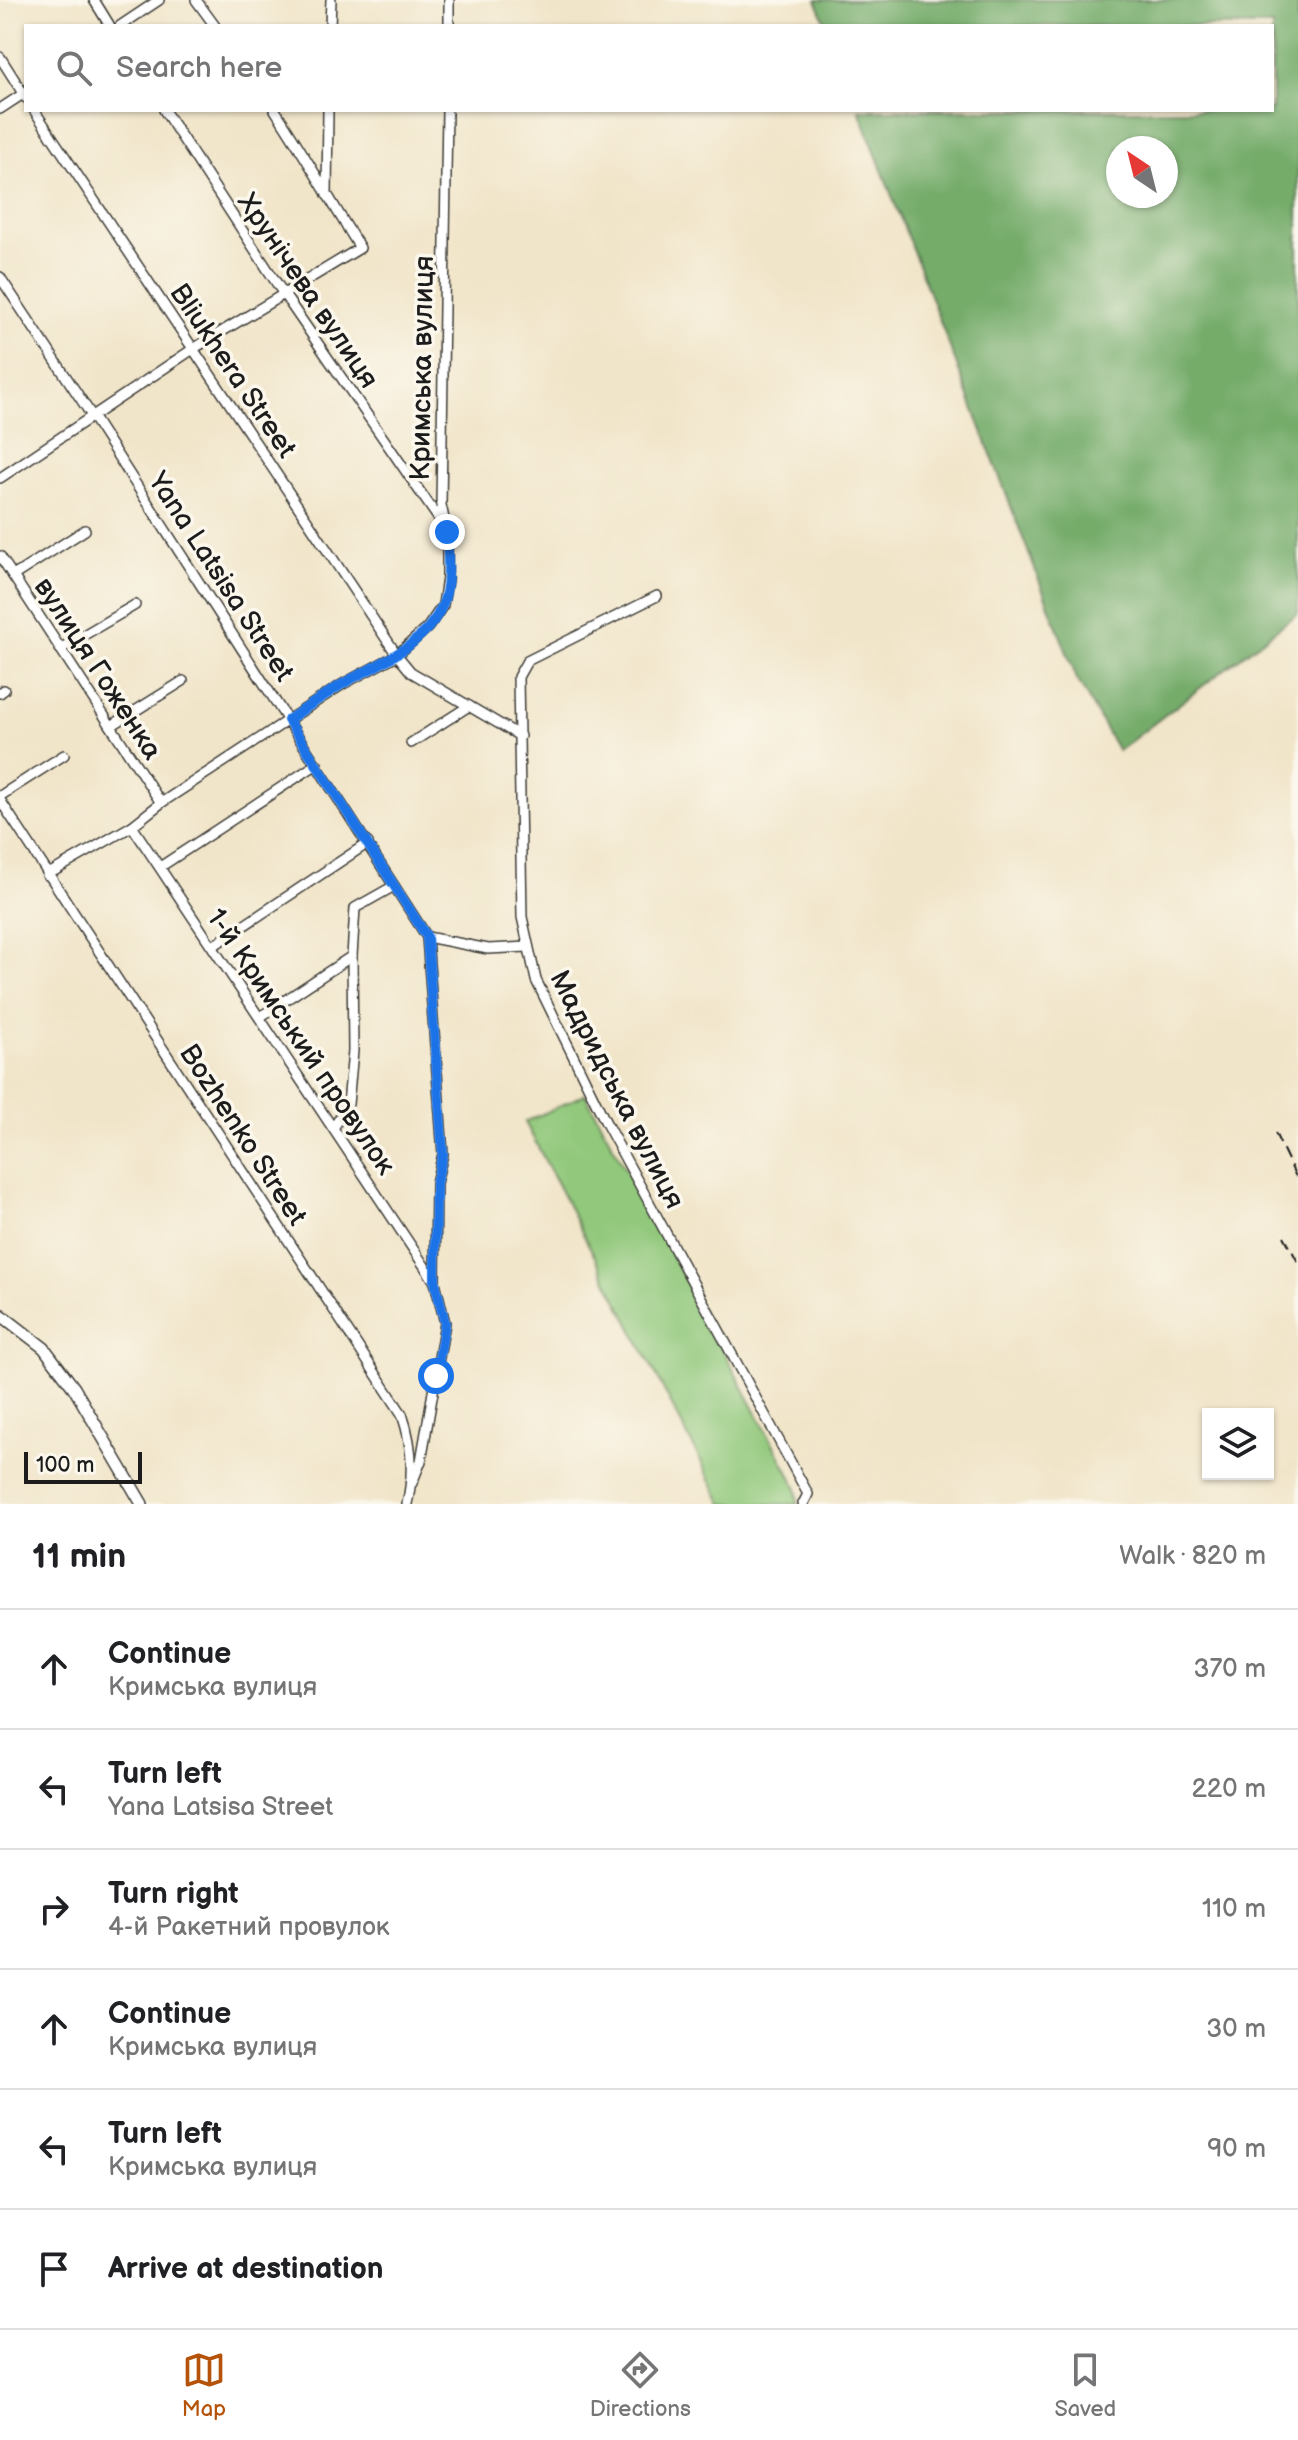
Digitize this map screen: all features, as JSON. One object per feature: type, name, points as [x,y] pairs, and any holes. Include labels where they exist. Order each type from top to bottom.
[{"type":"street","points":[[94,0],[109,24]]},
{"type":"street","points":[[123,24],[159,0]]},
{"type":"street","points":[[196,0],[214,24]]},
{"type":"street","points":[[330,24],[331,0]]},
{"type":"street","points":[[449,0],[449,24]]},
{"type":"street","points":[[0,57],[24,93]]},
{"type":"street","points":[[0,109],[24,96]]},
{"type":"street","name":"Bliukhera Street","points":[[35,112],[397,655],[411,672],[520,736]]},
{"type":"street","name":"Хрунічева вулиця","points":[[165,112],[283,293],[447,532]]},
{"type":"street","points":[[0,478],[193,349],[360,248],[276,112]]},
{"type":"street","points":[[327,195],[328,112]]},
{"type":"street","name":"Кримська вулиця","points":[[47,875],[132,826],[161,803],[343,684],[397,655],[428,627],[443,605],[449,555],[441,505],[447,112]]},
{"type":"street","name":"Yana Latsisa Street","points":[[0,277],[427,937]]},
{"type":"street","points":[[13,576],[85,530]]},
{"type":"street","name":"вулиця Гоженка","points":[[0,556],[161,803]]},
{"type":"street","name":"Мадридська вулиця","points":[[657,596],[527,661],[518,677],[522,917],[536,980],[607,1125],[808,1494],[803,1504]]},
{"type":"street","points":[[60,649],[135,605]]},
{"type":"street","points":[[111,726],[183,681]]},
{"type":"street","points":[[411,743],[469,706]]},
{"type":"street","points":[[0,798],[64,755]]},
{"type":"street","points":[[160,867],[317,764]]},
{"type":"street","name":"Bozhenko Street","points":[[0,798],[47,875],[402,1414],[410,1437],[411,1487],[407,1504]]},
{"type":"street","name":"1-й Кримський провулок","points":[[132,826],[435,1282]]},
{"type":"street","points":[[213,946],[368,843]]},
{"type":"street","points":[[334,1127],[348,1104],[353,1051],[355,908],[394,886]]},
{"type":"street","points":[[411,1487],[421,1461],[445,1323],[435,1282],[436,1183],[443,1154],[427,937],[488,949],[527,947]]},
{"type":"street","points":[[260,1017],[352,956]]},
{"type":"street","points":[[0,1314],[44,1348],[74,1388],[142,1504]]},
{"type":"green space","points":[[816,0],[1298,0],[1298,613],[1118,751],[1077,679],[860,112],[1274,112],[1274,24],[826,24]]},
{"type":"green space","points":[[585,1094],[797,1488],[798,1504],[723,1504],[525,1122]]},
{"type":"railway","points":[[1275,1133],[1298,1181]]},
{"type":"railway","points":[[1284,1236],[1298,1262]]},
{"type":"route","points":[[436,1376],[445,1323],[435,1282],[436,1183],[443,1154],[427,937],[288,720],[343,684],[397,655],[428,627],[443,605],[449,555],[447,532]]}]
